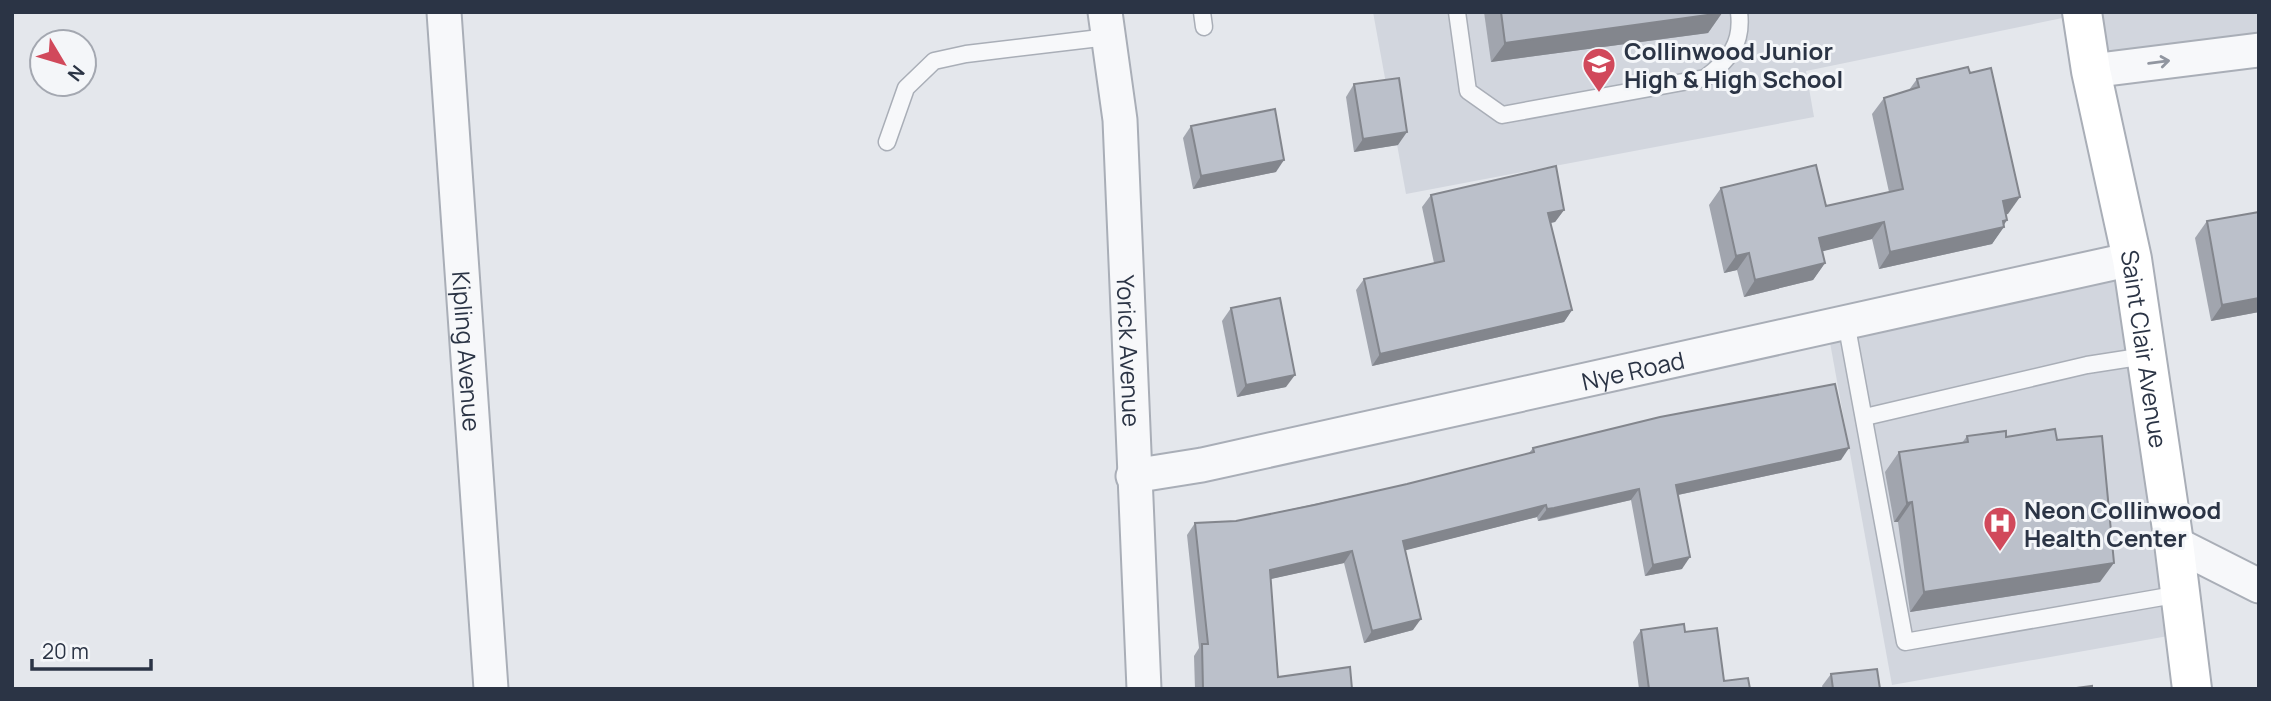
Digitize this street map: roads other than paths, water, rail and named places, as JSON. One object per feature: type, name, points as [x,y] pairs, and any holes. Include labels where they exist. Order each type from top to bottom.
[{"type":"street","name":"Kipling Avenue","points":[[444,12],[491,689]]},
{"type":"street","name":"Saint Clair Avenue","points":[[2082,12],[2091,71],[2132,259],[2174,543],[2192,689]]},
{"type":"street","name":"Yorick Avenue","points":[[1107,24],[1120,120],[1144,689]]},
{"type":"street","points":[[2091,71],[2259,50]]},
{"type":"street","name":"Nye Road","points":[[1133,476],[1202,465],[2132,259]]},
{"type":"street","points":[[2174,543],[2259,586]]},
{"type":"lane","points":[[1457,12],[1468,91],[1502,115],[1705,78],[1724,64],[1738,45],[1739,12]]},
{"type":"lane","points":[[887,142],[906,88],[934,61],[1107,24]]},
{"type":"lane","points":[[1846,322],[1905,642],[2180,594]]},
{"type":"lane","points":[[1865,417],[2087,365],[2145,356]]},
{"type":"place","name":"Collinwood Junior High & High School","points":[[1599,94]]},
{"type":"place","name":"Neon Collinwood Health Center","points":[[2000,553]]}]
